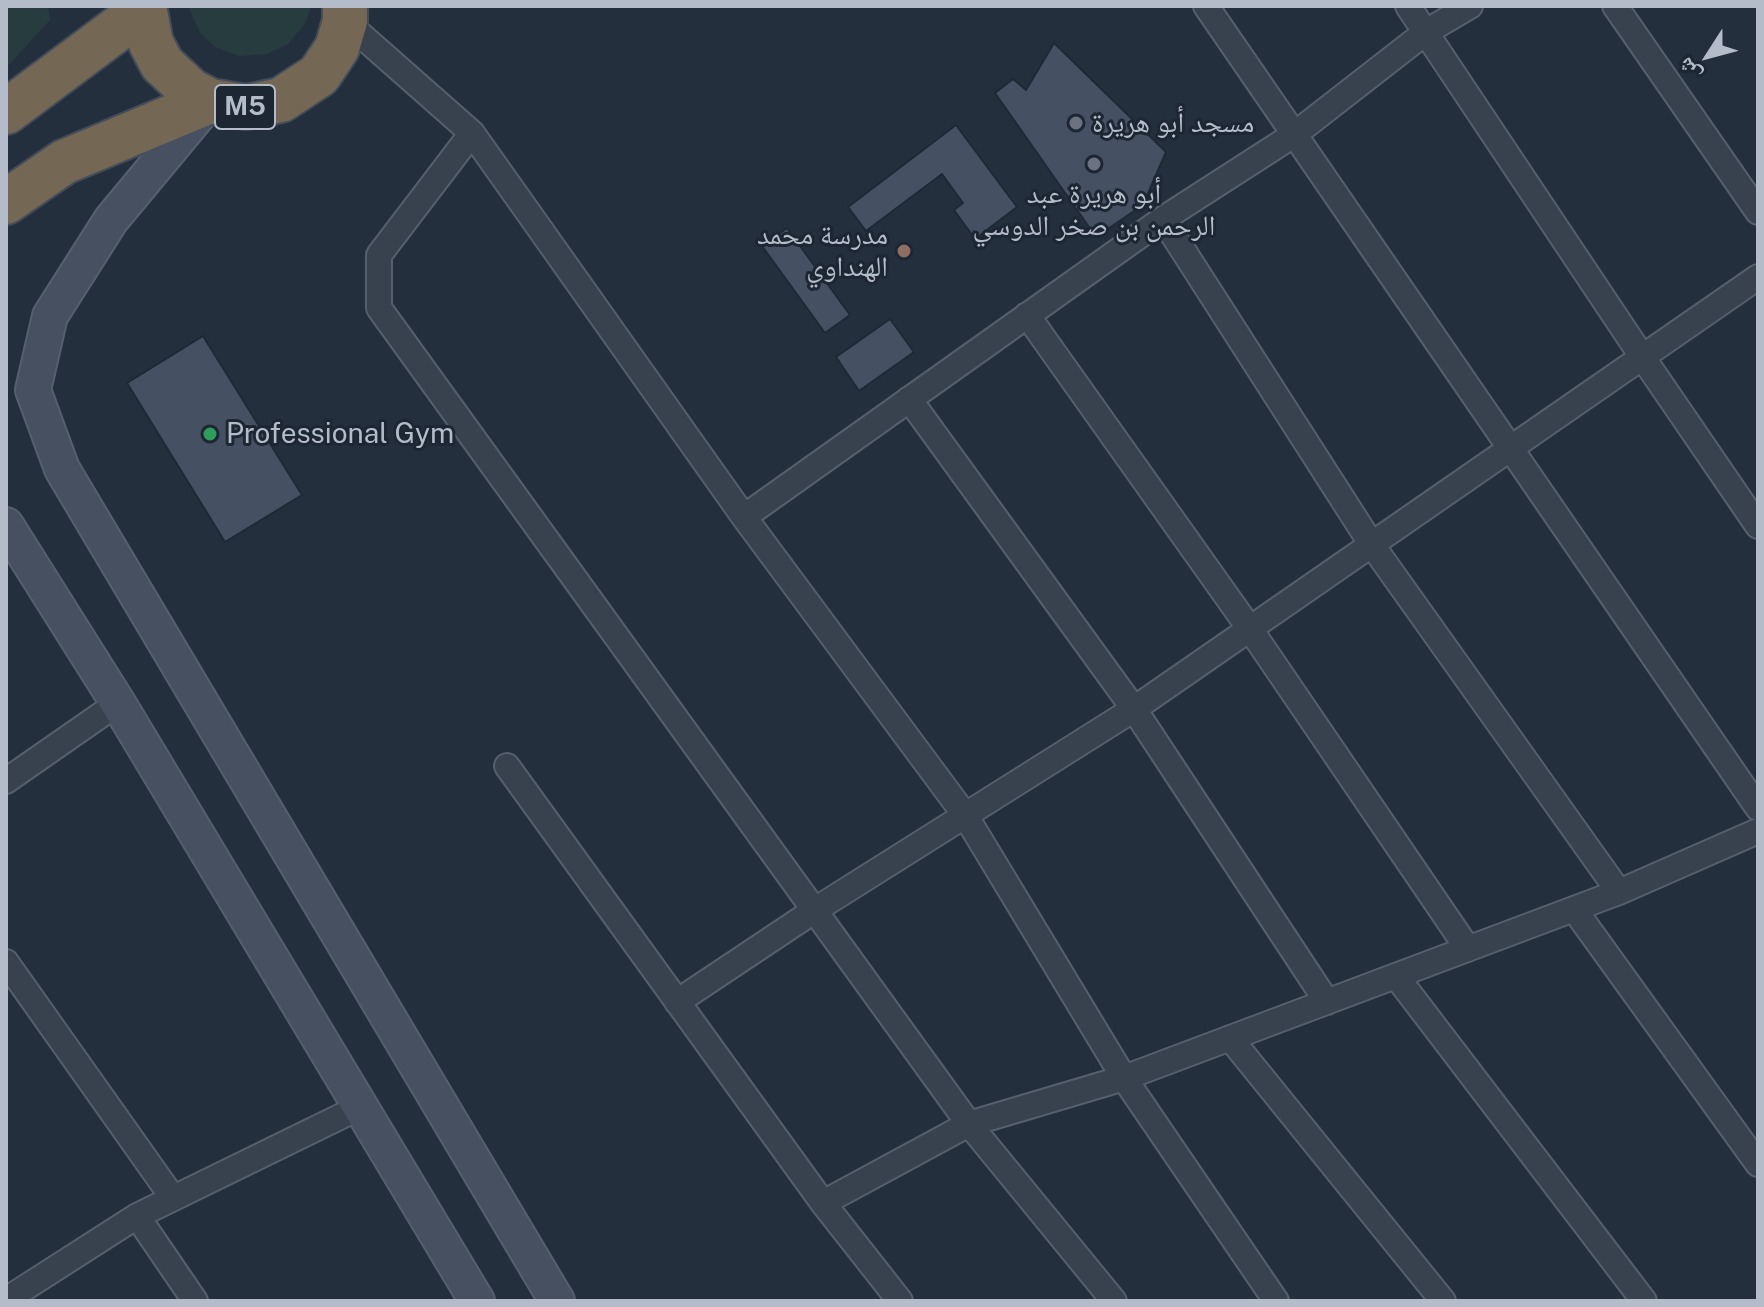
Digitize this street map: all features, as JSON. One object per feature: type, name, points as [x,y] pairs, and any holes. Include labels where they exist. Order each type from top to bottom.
[{"type":"highway","name":"M5","points":[[144,7],[151,43],[162,64],[191,91],[210,101],[246,107],[281,100],[319,75],[337,48],[347,11]]},
{"type":"highway","points":[[6,112],[144,7]]},
{"type":"highway","points":[[6,202],[64,162],[210,101]]},
{"type":"main road","points":[[210,101],[111,220],[50,316],[33,390],[62,469],[557,1301]]},
{"type":"main road","points":[[6,525],[118,703],[477,1301]]},
{"type":"street","points":[[1206,6],[1758,808]]},
{"type":"street","points":[[1408,6],[1758,526]]},
{"type":"street","points":[[744,517],[1163,219],[1295,134],[1426,32],[1470,6]]},
{"type":"street","points":[[1615,6],[1758,212]]},
{"type":"street","points":[[347,11],[472,133],[744,517],[965,815],[1124,1078],[1276,1301]]},
{"type":"street","points":[[472,133],[379,255],[379,308],[969,1124],[1114,1301]]},
{"type":"street","points":[[1163,219],[1372,545],[1619,892]]},
{"type":"street","points":[[677,1002],[815,910],[1134,709],[1758,277]]},
{"type":"street","points":[[1027,315],[1250,629],[1468,949]]},
{"type":"street","points":[[909,399],[1134,709],[1327,1002]]},
{"type":"street","points":[[6,781],[118,703]]},
{"type":"street","points":[[507,766],[823,1203],[900,1301]]},
{"type":"street","points":[[823,1203],[969,1124],[1124,1078],[1619,892],[1758,831]]},
{"type":"street","points":[[1574,909],[1758,1164]]},
{"type":"street","points":[[6,962],[173,1198]]},
{"type":"street","points":[[1396,976],[1644,1301]]},
{"type":"street","points":[[1230,1038],[1443,1301]]},
{"type":"street","points":[[6,1300],[137,1216],[360,1107]]},
{"type":"street","points":[[137,1216],[195,1301]]},
{"type":"green space","points":[[6,6],[48,6],[50,20],[6,68]]},
{"type":"green space","points":[[188,6],[311,6],[306,22],[288,44],[267,54],[239,56],[215,47],[200,33]]},
{"type":"building","name":"مسجد أبو هريرة","points":[[1054,43],[1166,152],[1143,205],[1096,237],[995,93],[1013,79],[1026,90]]},
{"type":"building","points":[[956,125],[1017,207],[975,239],[954,210],[963,203],[942,174],[866,231],[848,207]]},
{"type":"building","points":[[787,228],[850,315],[825,333],[762,246]]},
{"type":"building","points":[[890,319],[914,352],[859,391],[836,357]]},
{"type":"building","points":[[203,336],[302,495],[225,542],[127,383]]},
{"type":"place","name":"مسجد أبو هريرة","points":[[1076,123]]},
{"type":"place","name":"أبو هريرة عبد الرحمن بن صخر الدوسي","points":[[1094,164]]},
{"type":"place","name":"مدرسة محمد الهنداوي","points":[[904,251]]},
{"type":"place","name":"Professional Gym","points":[[210,434]]}]
